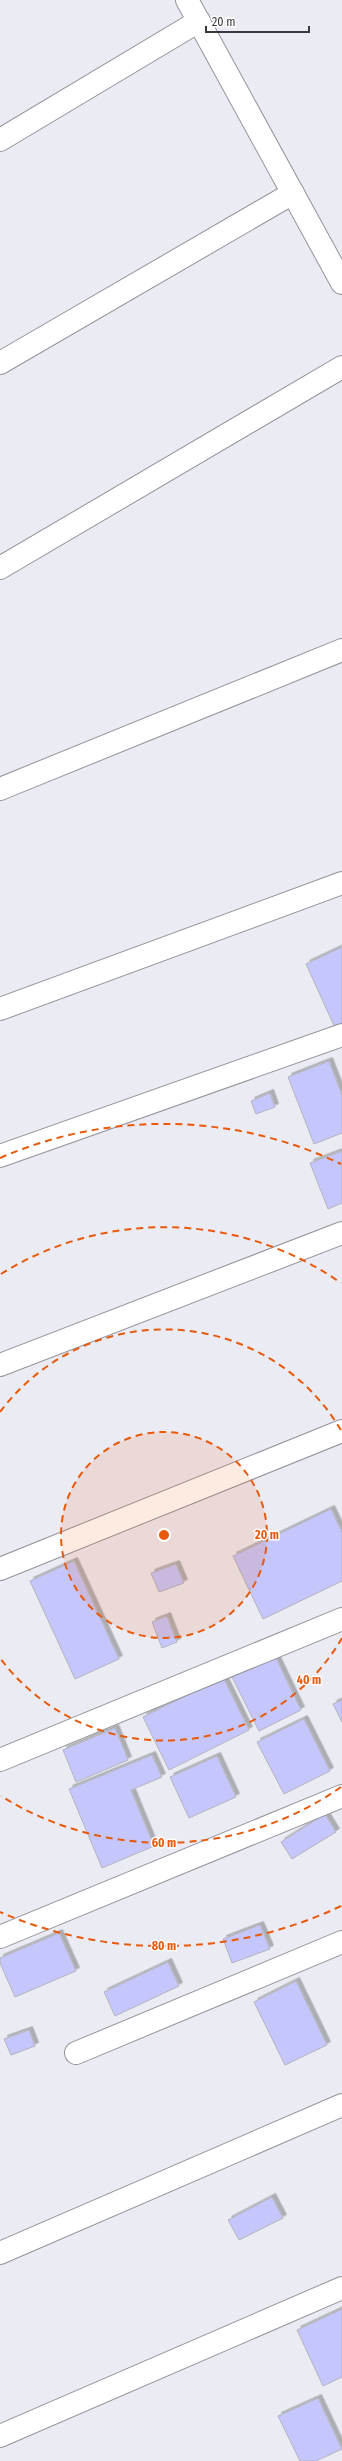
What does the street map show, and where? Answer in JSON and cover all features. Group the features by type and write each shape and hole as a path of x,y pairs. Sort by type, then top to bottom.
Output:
{"street":[{"path":"187,0 342,283"},
{"path":"0,140 199,21"},
{"path":"0,363 293,193"},
{"path":"0,568 342,368"},
{"path":"0,788 342,650"},
{"path":"0,1009 342,883"},
{"path":"0,1156 342,1035"},
{"path":"0,1365 342,1233"},
{"path":"0,1568 342,1431"},
{"path":"0,1760 342,1619"},
{"path":"0,1937 342,1796"},
{"path":"76,2053 342,1942"},
{"path":"0,2253 342,2105"},
{"path":"0,2436 342,2288"}],"building":[{"path":"342,947 342,1027 336,1030 306,964"},
{"path":"329,1061 342,1095 342,1133 314,1144 288,1077"},
{"path":"270,1093 275,1107 256,1114 251,1101"},
{"path":"342,1151 342,1203 328,1209 310,1163"},
{"path":"331,1509 342,1532 342,1581 263,1619 233,1556"},
{"path":"74,1561 119,1659 75,1679 30,1581"},
{"path":"176,1564 184,1583 159,1592 151,1573"},
{"path":"167,1616 177,1642 162,1648 152,1622"},
{"path":"275,1656 301,1710 259,1731 232,1677"},
{"path":"223,1677 249,1730 169,1770 143,1717"},
{"path":"342,1700 342,1722 333,1704"},
{"path":"304,1719 330,1771 284,1794 257,1742"},
{"path":"115,1728 128,1760 76,1782 63,1750"},
{"path":"152,1755 162,1777 131,1790 154,1846 102,1868 69,1789"},
{"path":"217,1756 236,1797 189,1818 170,1777"},
{"path":"325,1814 336,1832 292,1859 281,1842"},
{"path":"260,1925 270,1949 232,1963 223,1939"},
{"path":"59,1933 76,1971 15,1997 0,1963 0,1958"},
{"path":"168,1962 179,1986 115,2016 104,1992"},
{"path":"296,1981 327,2045 285,2065 254,2002"},
{"path":"29,2030 35,2046 11,2055 4,2039"},
{"path":"272,2197 283,2218 239,2240 228,2220"},
{"path":"342,2309 342,2377 323,2386 297,2330"},
{"path":"318,2398 342,2449 316,2461 300,2461 278,2416"}]}
